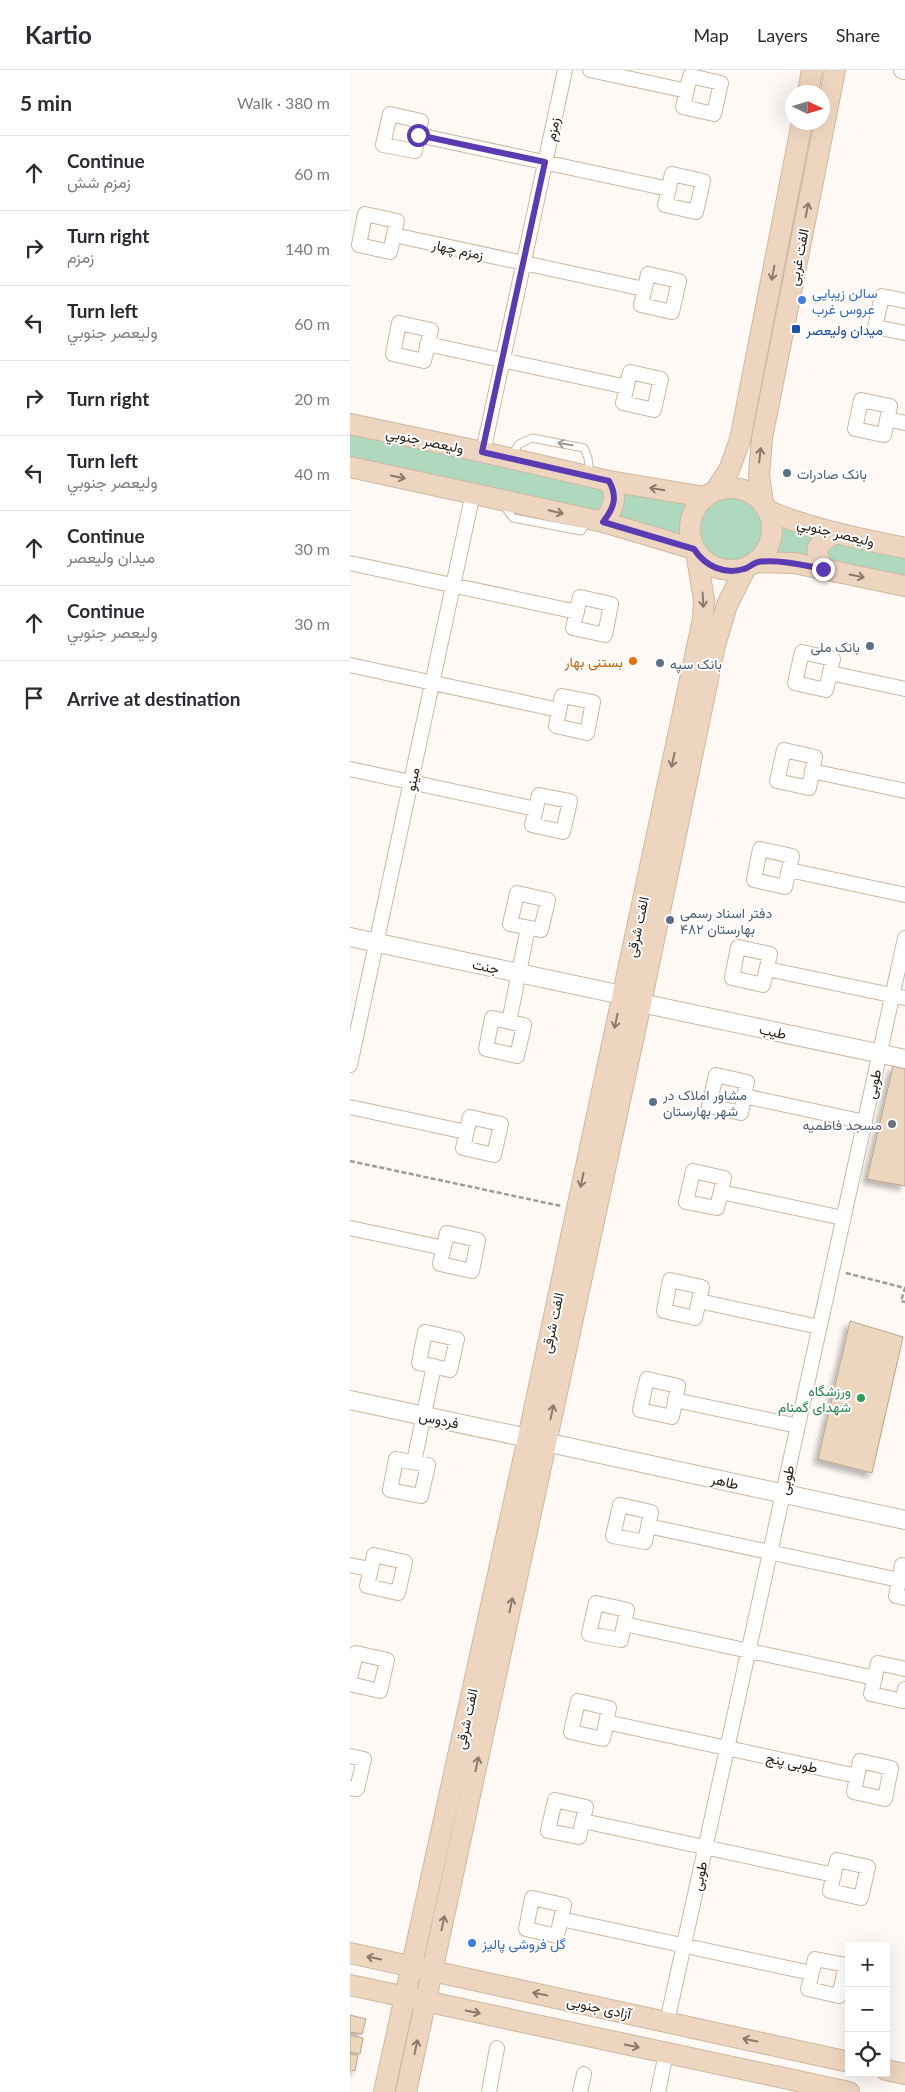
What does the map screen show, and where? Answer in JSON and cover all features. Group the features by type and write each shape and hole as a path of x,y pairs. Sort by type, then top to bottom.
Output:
{"main road":[{"path":"809,85 812,70"},
{"name":"الفت غربی","path":"766,507 759,475 762,438 835,70"},
{"name":"الفت غربی","path":"710,494 734,460 740,440 800,130"},
{"name":"وليعصر جنوبي","path":"350,424 600,479 710,494"},
{"path":"350,467 596,521 695,551"},
{"path":"596,521 614,504 615,491 600,479"},
{"path":"751,566 765,554 772,533 766,507 746,490 726,488 710,494 697,505 691,521 690,538 695,551 708,564 723,570 734,571 751,566 794,563 905,586"},
{"name":"وليعصر جنوبي","path":"766,507 799,524 834,534 905,548"},
{"path":"823,569 817,556 817,548 820,542 834,534"},
{"name":"الفت شرقی","path":"406,2092 432,1971 536,1440 576,1210 703,618 704,600 695,551"},
{"name":"الفت شرقی","path":"384,2092 536,1440 641,1003 715,645 727,604 751,566"},
{"name":"آزادی جنوبی","path":"350,1953 845,2061"},
{"path":"350,1985 849,2092"},
{"path":"775,2076 783,2048"},
{"path":"890,2071 905,2074"}],"street":[{"name":"زمزم","path":"482,452 565,70"},
{"path":"590,70 687,91"},
{"path":"418,135 669,189"},
{"name":"زمزم چهار","path":"394,235 644,289"},
{"path":"905,301 882,296 875,327 905,333"},
{"path":"428,344 627,387"},
{"path":"887,419 905,423"},
{"name":"مینو","path":"350,1065 473,493"},
{"path":"350,563 577,612"},
{"path":"350,665 559,710"},
{"path":"830,673 905,689"},
{"path":"350,769 536,809"},
{"path":"812,771 905,791"},
{"path":"789,870 905,895"},
{"path":"509,1022 528,928"},
{"name":"جنت","path":"350,937 622,995"},
{"name":"طوبی","path":"667,2022 880,1053 899,997 905,938"},
{"path":"766,968 899,997"},
{"name":"طیب","path":"641,1003 905,1059"},
{"path":"744,1096 865,1122"},
{"path":"350,1107 466,1132"},
{"path":"721,1192 844,1218"},
{"path":"350,1228 444,1248"},
{"path":"698,1301 820,1327"},
{"path":"414,1462 434,1366"},
{"name":"فردوس","path":"350,1400 536,1440"},
{"path":"675,1400 798,1426"},
{"name":"طاهر","path":"536,1440 905,1520"},
{"path":"648,1526 899,1580"},
{"path":"350,1565 370,1570"},
{"path":"905,1566 902,1565 896,1596 905,1598"},
{"path":"624,1624 875,1678"},
{"path":"350,1684 380,1691 387,1660 356,1653 351,1671"},
{"path":"905,1669 878,1663 871,1694 902,1701 905,1689"},
{"name":"طوبی پنج","path":"606,1722 857,1776"},
{"path":"350,1756 364,1759 357,1790 350,1788"},
{"path":"583,1821 834,1875"},
{"path":"561,1919 811,1973"},
{"path":"489,2092 497,2048"},
{"path":"658,2092 666,2053"},
{"path":"580,2092 584,2074"}],"lane":[{"path":"509,458 519,444 532,438 584,448 600,479"}],"path":[{"path":"350,1161 576,1210"},
{"path":"832,1270 905,1288 901,1301 905,1302"}],"green space":[{"path":"350,432 603,487 604,501 597,513 350,459"},
{"path":"619,491 691,504 684,519 686,535 612,517"},
{"path":"731,495 744,498 755,505 762,516 765,529 762,542 755,553 744,560 731,563 718,560 707,553 700,542 697,529 700,516 707,505 718,498"},
{"path":"781,524 814,535 809,541 810,558 774,554 782,536"},
{"path":"835,541 905,556 905,577 830,561 826,553 828,546"}],"building":[{"name":"مسجد فاطمیه","path":"893,1066 905,1069 905,1186 867,1179"},
{"name":"ورزشگاه شهدای گمنام","path":"850,1321 903,1337 872,1473 818,1459"},
{"path":"350,2015 366,2019 362,2034 350,2032"},
{"path":"350,2035 363,2038 360,2054 350,2052"},
{"path":"350,2054 358,2055 355,2071 350,2070"}],"place":[{"name":"سالن زیبایی عروس غرب","path":"802,300"},
{"name":"میدان ولیعصر","path":"796,329"},
{"name":"بانک صادرات","path":"787,473"},
{"name":"بانک ملی","path":"870,646"},
{"name":"بستنی بهار","path":"633,661"},
{"name":"بانک سپه","path":"660,663"},
{"name":"دفتر اسناد رسمی ۴۸۲ بهارستان","path":"670,920"},
{"name":"مشاور املاک در شهر بهارستان","path":"653,1102"},
{"name":"مسجد فاطمیه","path":"892,1124"},
{"name":"ورزشگاه شهدای گمنام","path":"861,1398"},
{"name":"گل فروشی پالیز","path":"472,1943"}],"route":[{"path":"418,135 545,162 482,452 609,481 615,491 614,504 603,522 694,549 712,567 734,571 744,569 757,562 794,563 823,569"}]}
